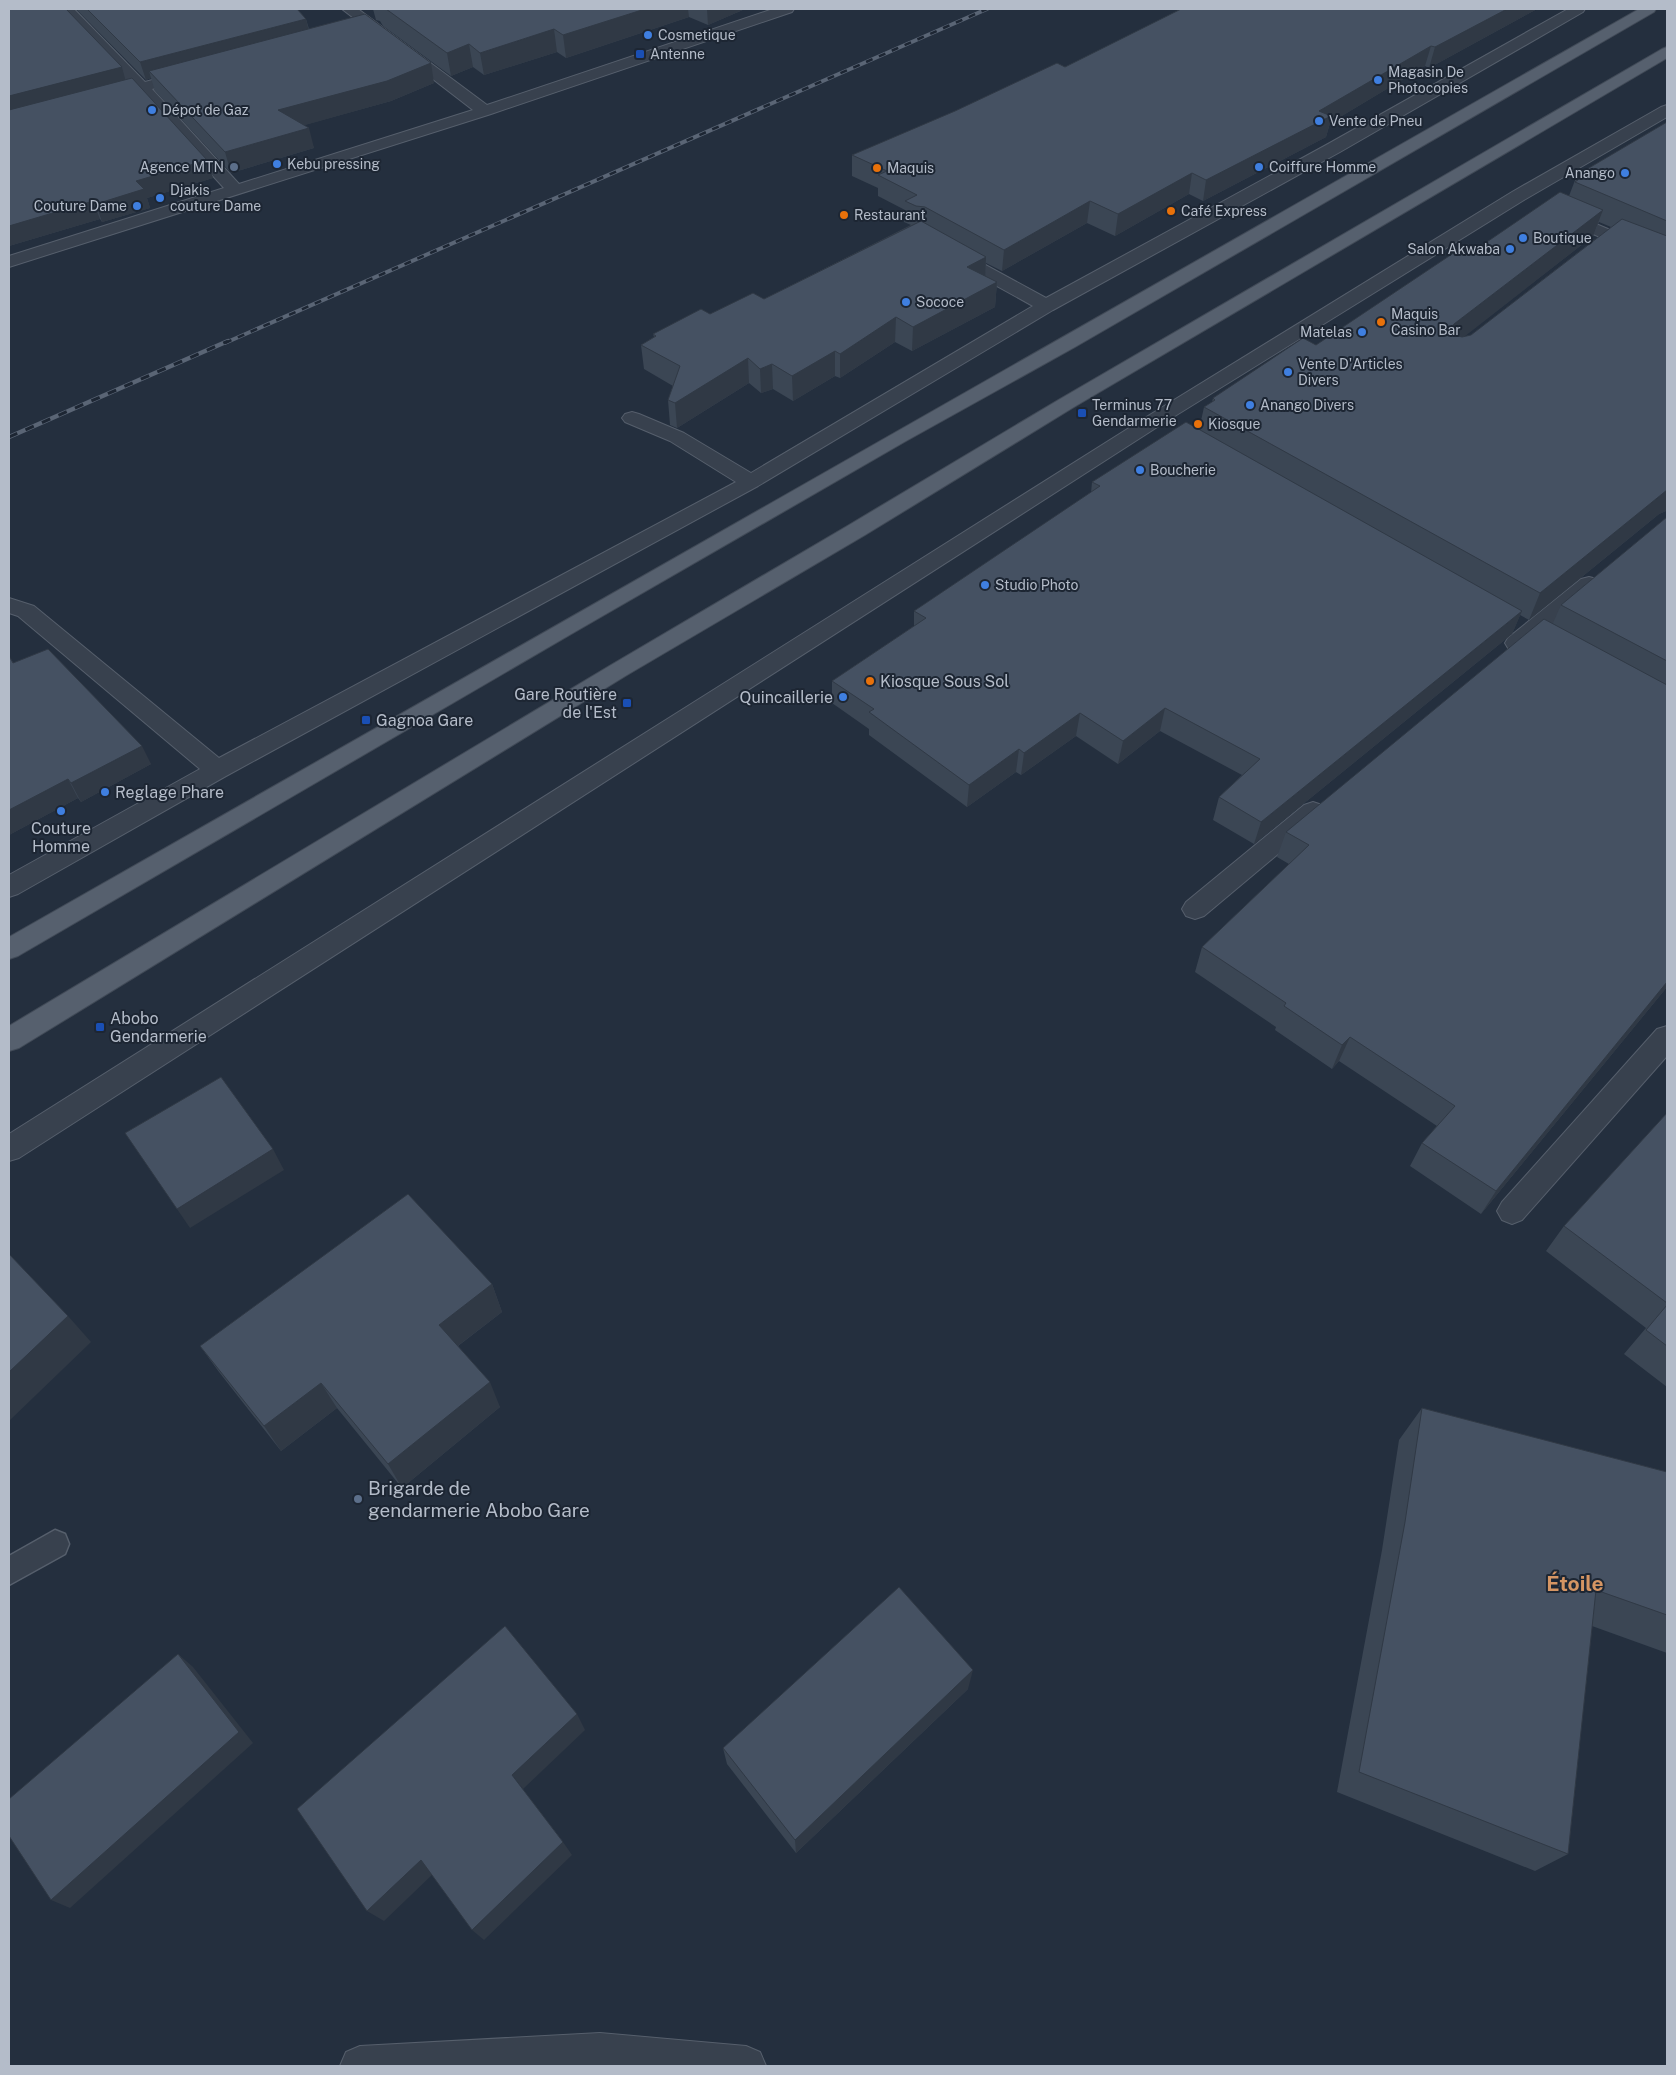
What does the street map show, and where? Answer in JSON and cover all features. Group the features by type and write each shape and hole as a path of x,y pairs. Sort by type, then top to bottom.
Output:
{"main road":[{"path":"9,949 573,623 1068,343 1649,9"},
{"path":"9,1040 619,670 848,535 1067,402 1667,52"}],"street":[{"path":"66,9 142,87 235,190"},
{"path":"349,9 375,26 485,111"},
{"path":"9,262 485,111 787,9"},
{"path":"9,887 217,770 751,482 1046,306 1334,148 1578,9"},
{"path":"356,31 375,26"},
{"path":"85,102 207,70"},
{"path":"9,1148 1163,425 1533,203 1667,110"},
{"path":"1533,203 1667,260"},
{"path":"1594,247 1610,235"},
{"path":"943,249 1046,306"},
{"path":"632,418 677,437 751,482"},
{"path":"1499,658 1606,570"},
{"path":"9,605 26,611 217,770"},
{"path":"1195,909 1332,796"},
{"path":"1512,1211 1667,1037"},
{"path":"360,2066 600,2053 746,2066"}],"lane":[{"path":"9,1571 55,1544"}],"building":[{"path":"9,9 66,9 122,67 9,96"},
{"path":"87,9 297,9 306,19 140,62"},
{"path":"386,9 645,9 563,35 554,29 480,53 469,44 447,53"},
{"path":"1181,9 1507,9 1435,47 1431,46 1319,111 1331,116 1206,180 1192,173 1118,214 1090,201 1004,250 925,207 916,206 905,201 917,195 878,175 887,171 852,155 955,111 1057,63 1065,67"},
{"path":"365,14 431,63 387,81 278,110 309,128 225,152 149,71"},
{"path":"132,78 207,160 136,181 144,189 96,204 93,201 9,226 9,110"},
{"path":"1667,122 1667,221 1575,182 1582,177 1577,175"},
{"path":"1560,192 1603,210 1454,324 1451,329 1454,335 1462,337 1471,335 1622,219 1667,236 1667,490 1540,593 1204,407 1215,400 1213,398 1303,338 1316,345 1467,244 1478,248"},
{"path":"921,221 986,257 967,267 997,282 913,327 896,317 840,354 835,351 792,376 772,364 760,369 748,358 675,403 668,400 680,366 641,345 656,336 653,334 701,309 710,314 753,293 764,299"},
{"path":"1186,422 1522,611 1261,822 1219,797 1260,759 1165,708 1123,741 1080,713 1024,753 1019,749 969,785 869,712 874,709 832,681 926,618 914,611 1100,486 1092,482"},
{"path":"1667,517 1667,661 1561,605"},
{"path":"1544,619 1667,685 1667,982 1496,1191 1422,1143 1455,1106 1350,1037 1342,1045 1284,1006 1286,1003 1202,947 1309,845 1286,832"},
{"path":"48,649 142,746 71,783 68,779 9,810 9,656 13,663"},
{"path":"221,1077 273,1149 177,1209 125,1133"},
{"path":"1667,1113 1667,1303 1564,1226"},
{"path":"408,1194 492,1284 439,1325 490,1382 388,1464 321,1383 264,1426 200,1346"},
{"path":"9,1254 68,1316 9,1372"},
{"path":"1667,1305 1667,1346 1646,1330"},
{"path":"1422,1408 1667,1472 1667,1615 1596,1590 1568,1854 1359,1772 1405,1522"},
{"path":"899,1587 973,1670 795,1840 723,1748"},
{"path":"505,1626 577,1714 512,1775 563,1842 472,1930 421,1860 367,1911 297,1809"},
{"path":"178,1654 239,1732 51,1900 9,1836 9,1799"}],"railway":[{"path":"225,343 987,9"},
{"path":"9,437 228,341"}],"place":[{"name":"Cosmetique","path":"648,35"},
{"name":"Antenne","path":"640,54"},
{"name":"Magasin De Photocopies","path":"1378,80"},
{"name":"Dépot de Gaz","path":"152,110"},
{"name":"Vente de Pneu","path":"1319,121"},
{"name":"Kebu pressing","path":"277,164"},
{"name":"Agence MTN","path":"234,167"},
{"name":"Coiffure Homme","path":"1259,167"},
{"name":"Maquis","path":"877,168"},
{"name":"Anango","path":"1625,173"},
{"name":"Djakis couture Dame","path":"160,198"},
{"name":"Couture Dame","path":"137,206"},
{"name":"Café Express","path":"1171,211"},
{"name":"Restaurant","path":"844,215"},
{"name":"Boutique","path":"1523,238"},
{"name":"Salon Akwaba","path":"1510,249"},
{"name":"Sococe","path":"906,302"},
{"name":"Maquis Casino Bar","path":"1381,322"},
{"name":"Matelas","path":"1362,332"},
{"name":"Vente D'Articles Divers","path":"1288,372"},
{"name":"Anango Divers","path":"1250,405"},
{"name":"Terminus 77 Gendarmerie","path":"1082,413"},
{"name":"Kiosque","path":"1198,424"},
{"name":"Boucherie","path":"1140,470"},
{"name":"Studio Photo","path":"985,585"},
{"name":"Kiosque Sous Sol","path":"870,681"},
{"name":"Quincaillerie","path":"843,697"},
{"name":"Gare Routière de l'Est","path":"627,703"},
{"name":"Gagnoa Gare","path":"366,720"},
{"name":"Reglage Phare","path":"105,792"},
{"name":"Couture Homme","path":"61,811"},
{"name":"Abobo Gendarmerie","path":"100,1027"},
{"name":"Brigarde de gendarmerie Abobo Gare","path":"358,1499"}],"district":[{"name":"Étoile","path":"1575,1583"}]}
